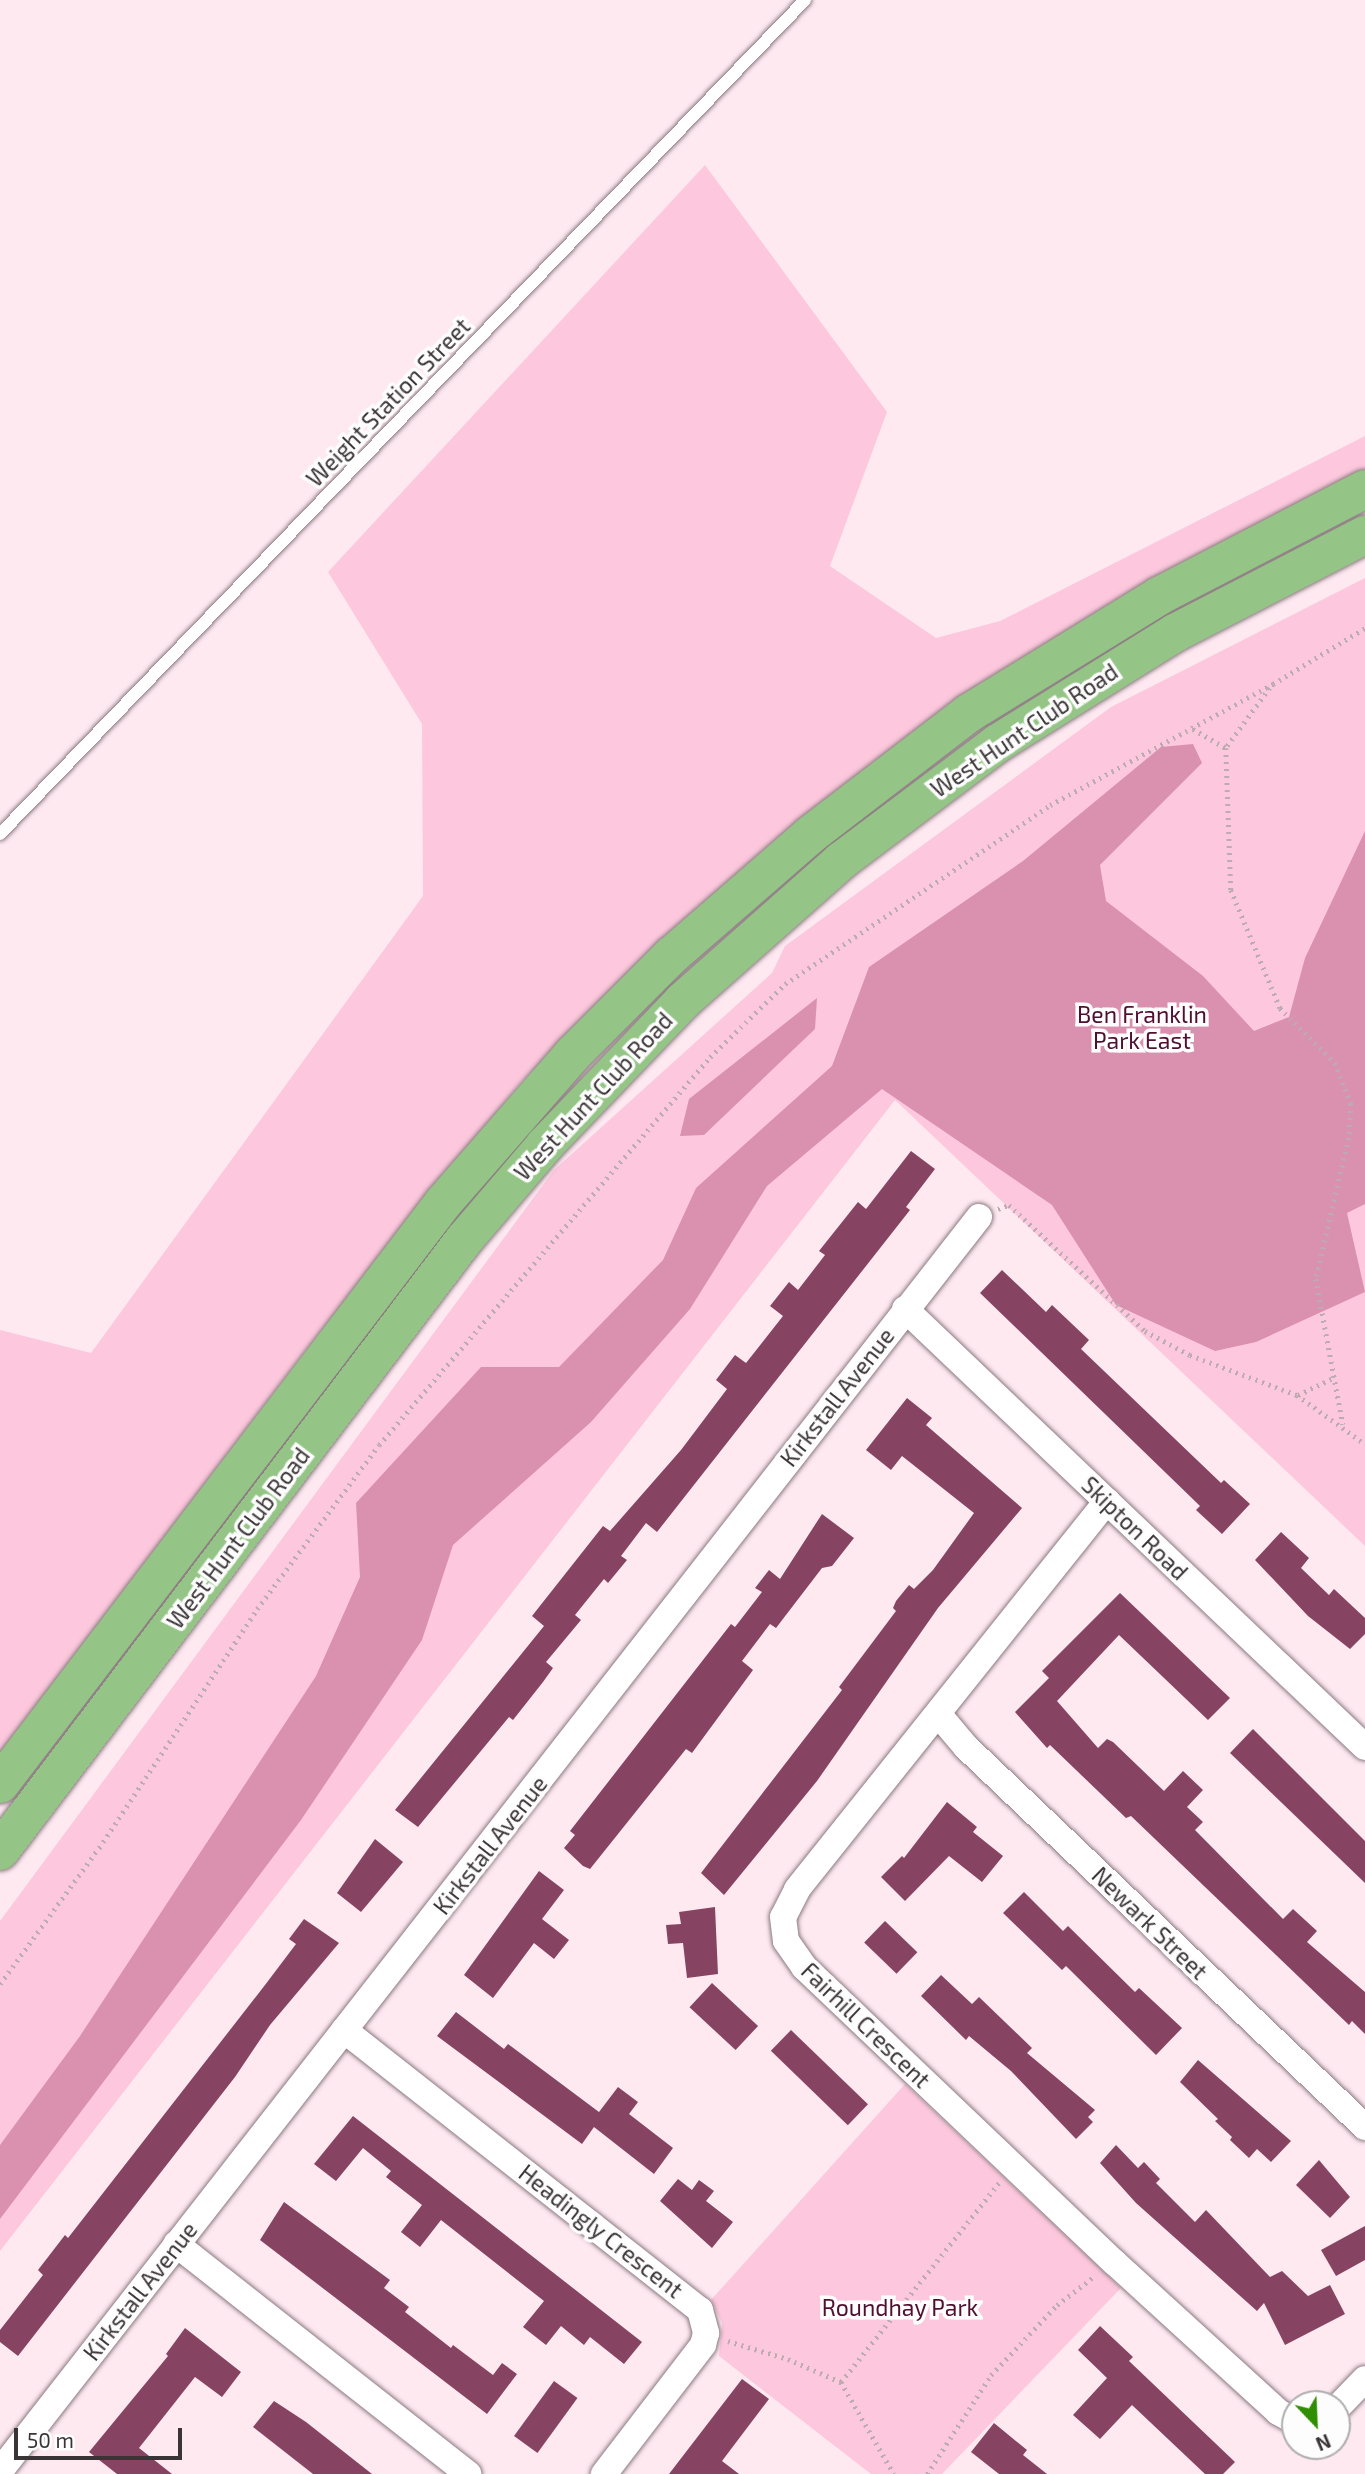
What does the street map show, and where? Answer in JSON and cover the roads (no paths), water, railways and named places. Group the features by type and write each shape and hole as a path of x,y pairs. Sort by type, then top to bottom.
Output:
{"main road":[{"name":"West Hunt Club Road","path":"0,1784 435,1213 564,1064 671,956 810,835 969,713 1159,596 1365,489"},
{"name":"West Hunt Club Road","path":"0,1851 464,1240 545,1145 674,1010 841,861 998,743 1175,633 1365,535"}],"street":[{"name":"Kirkstall Avenue","path":"9,2470 176,2244 979,1217"},
{"name":"Skipton Road","path":"905,1309 1365,1747"},
{"name":"Fairhill Crescent","path":"1107,1501 797,1890 783,1917 786,1941 804,1966 1114,2262 1281,2414"},
{"name":"Newark Street","path":"939,1715 966,1747 1365,2127"},
{"name":"Headingly Crescent","path":"344,2030 700,2311 706,2333 703,2345 604,2474"},
{"path":"176,2244 468,2474"},
{"path":"1351,2394 1365,2379"}],"lane":[{"name":"Weight Station Street","path":"0,834 805,0"}],"park label":[{"name":"Ben Franklin Park East","path":"1142,1027"},
{"name":"Roundhay Park","path":"900,2307"}]}
